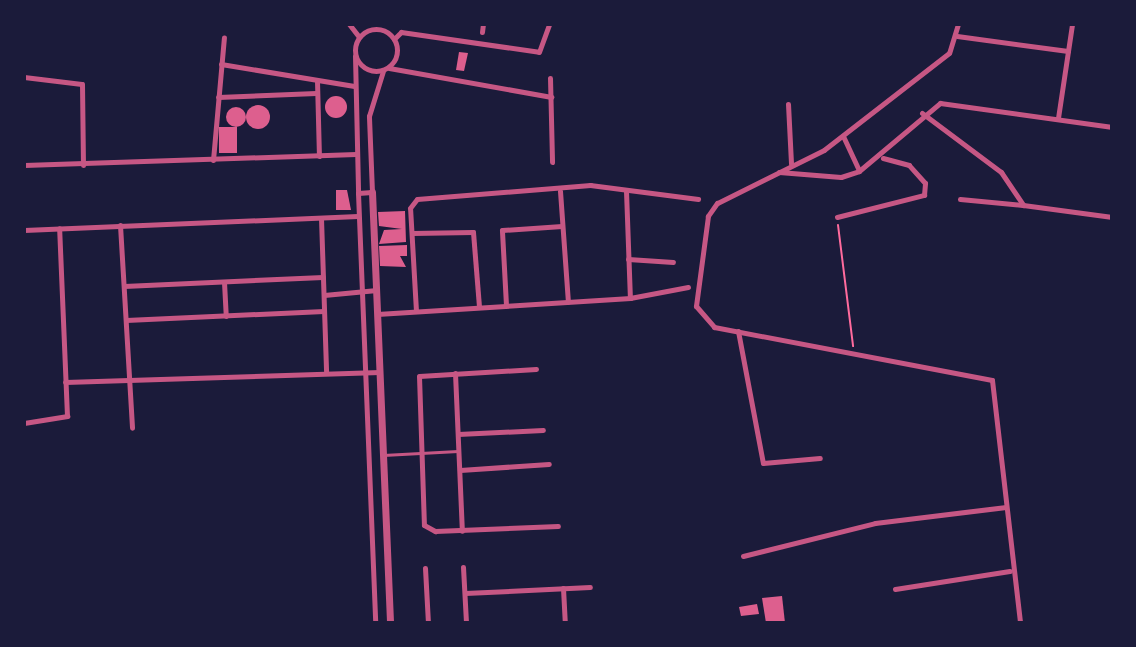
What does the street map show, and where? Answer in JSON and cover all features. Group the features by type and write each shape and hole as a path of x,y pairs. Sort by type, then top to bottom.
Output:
{"street":[{"path":"349,24 359,37 354,86 375,623"},
{"path":"394,39 401,32 402,24"},
{"path":"482,32 483,24"},
{"path":"401,32 539,52 549,24"},
{"path":"958,24 957,36 949,53 843,136 717,203 708,216 696,306 704,323 992,380 1010,571 1020,623"},
{"path":"1058,118 1072,24"},
{"path":"359,37 377,29 394,39 397,51 386,69 369,116 390,623"},
{"path":"957,36 1068,51"},
{"path":"213,160 224,37"},
{"path":"355,56 362,67 551,97"},
{"path":"221,64 354,86"},
{"path":"24,77 82,84 83,165"},
{"path":"550,78 552,162"},
{"path":"317,81 319,156"},
{"path":"218,97 316,93"},
{"path":"779,172 841,177 859,171 883,158 922,113 961,102 1112,127"},
{"path":"788,104 791,164"},
{"path":"922,113 1001,172 1023,205"},
{"path":"843,136 859,171"},
{"path":"24,165 356,154"},
{"path":"837,217 924,195 925,183 909,165 883,158"},
{"path":"416,311 410,208 417,199 560,191 590,185 698,199"},
{"path":"560,191 568,302"},
{"path":"626,191 630,298"},
{"path":"358,193 372,192"},
{"path":"960,199 1112,217"},
{"path":"24,230 358,216"},
{"path":"321,218 326,372"},
{"path":"120,225 132,428"},
{"path":"506,305 502,230 562,226"},
{"path":"24,423 63,421 65,382 59,228"},
{"path":"412,233 473,232 479,307"},
{"path":"628,259 673,262"},
{"path":"124,286 323,277"},
{"path":"224,282 226,316"},
{"path":"377,314 630,298 688,287"},
{"path":"324,295 377,290"},
{"path":"126,320 324,311"},
{"path":"738,331 763,463 820,458"},
{"path":"536,369 418,378 425,527 462,531 558,526"},
{"path":"65,382 380,372"},
{"path":"455,373 462,531"},
{"path":"458,434 543,430"},
{"path":"460,470 549,464"},
{"path":"743,556 865,525 1006,507"},
{"path":"463,567 466,623"},
{"path":"425,568 428,623"},
{"path":"895,589 1010,571"},
{"path":"465,593 590,587"},
{"path":"563,588 565,623"}],"lane":[{"path":"383,455 458,451"}],"path":[{"path":"837,217 855,355"}],"building":[{"path":"459,52 468,53 464,71 456,70"},
{"path":"336,96 344,99 347,107 344,115 336,118 328,115 325,107 328,99"},
{"path":"258,105 269,112 270,117 263,128 258,129 247,122 246,117 253,106"},
{"path":"236,107 243,110 246,117 243,124 236,127 229,124 226,117 229,110"},
{"path":"219,127 237,127 237,153 219,153"},
{"path":"336,190 347,190 351,210 336,210"},
{"path":"405,211 406,242 379,244 384,230 402,229 379,226 378,212"},
{"path":"407,245 407,256 400,256 406,267 380,266 379,246"},
{"path":"782,596 785,623 766,623 762,598"},
{"path":"757,604 759,614 741,616 739,607"}]}
